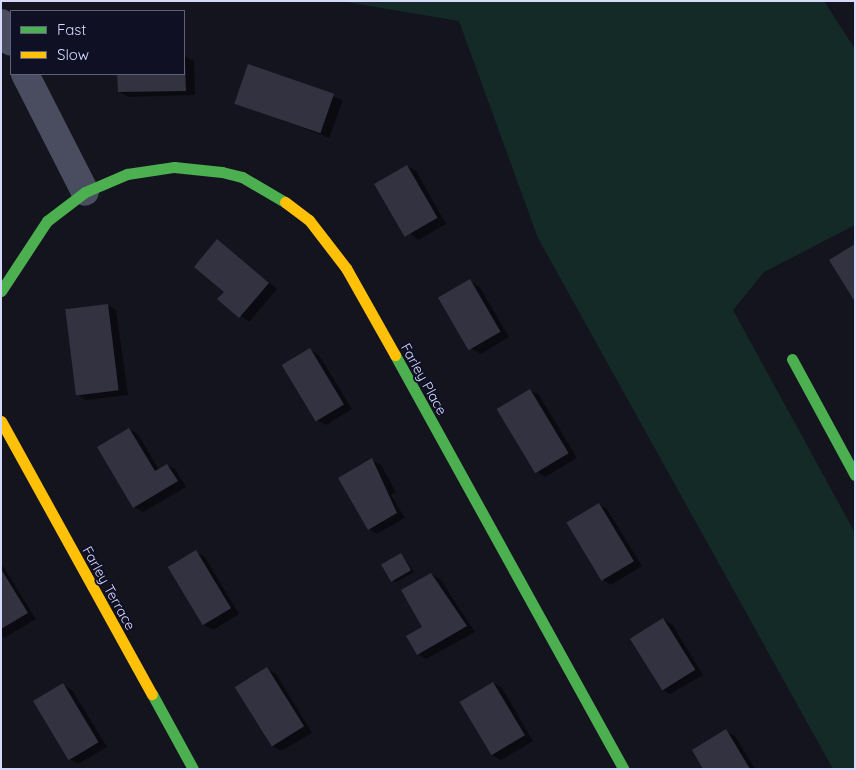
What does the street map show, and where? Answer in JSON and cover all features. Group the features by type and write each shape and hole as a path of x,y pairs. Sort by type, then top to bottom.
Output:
{"street":[{"path":"1,23 10,40"},
{"path":"1,291 32,239 66,204 85,192 26,75"},
{"name":"Farley Place","path":"85,192 150,169 199,168 242,177 269,190 310,220 346,268 624,769"},
{"path":"792,359 855,475"},
{"name":"Farley Terrace","path":"1,421 193,769"}],"green space":[{"path":"340,1 824,1 855,49 855,225 764,272 733,310 855,533 855,769 833,769 538,238 459,21"}],"building":[{"path":"185,62 186,91 118,92 117,75 185,75"},
{"path":"248,64 334,94 320,133 234,104"},
{"path":"407,165 438,218 405,237 374,184"},
{"path":"217,239 269,283 239,318 217,299 224,292 194,267"},
{"path":"855,244 855,302 829,260"},
{"path":"470,279 500,332 468,350 438,298"},
{"path":"108,304 119,390 76,396 65,309"},
{"path":"310,348 344,405 316,422 282,365"},
{"path":"530,389 569,453 535,473 497,409"},
{"path":"129,428 155,471 167,464 178,481 133,508 97,447"},
{"path":"372,458 397,513 368,530 338,478"},
{"path":"599,503 634,561 601,581 566,523"},
{"path":"196,550 231,608 203,625 168,567"},
{"path":"401,553 411,570 391,582 381,564"},
{"path":"1,569 28,613 1,629"},
{"path":"431,573 467,626 417,655 406,636 422,627 401,590"},
{"path":"663,618 695,670 662,690 630,639"},
{"path":"267,667 304,726 272,747 235,687"},
{"path":"493,682 525,735 492,755 460,702"},
{"path":"63,683 99,742 69,760 33,701"},
{"path":"726,729 750,769 703,769 692,750"}],"traffic: fast":[{"path":"1,291 47,221 85,192 127,174 174,167 222,172 242,177 285,202"},
{"path":"395,355 624,769"},
{"path":"792,359 855,475"},
{"path":"152,694 193,769"}],"traffic: slow":[{"path":"285,202 309,220 346,268 395,355"},
{"path":"1,421 152,694"}]}
